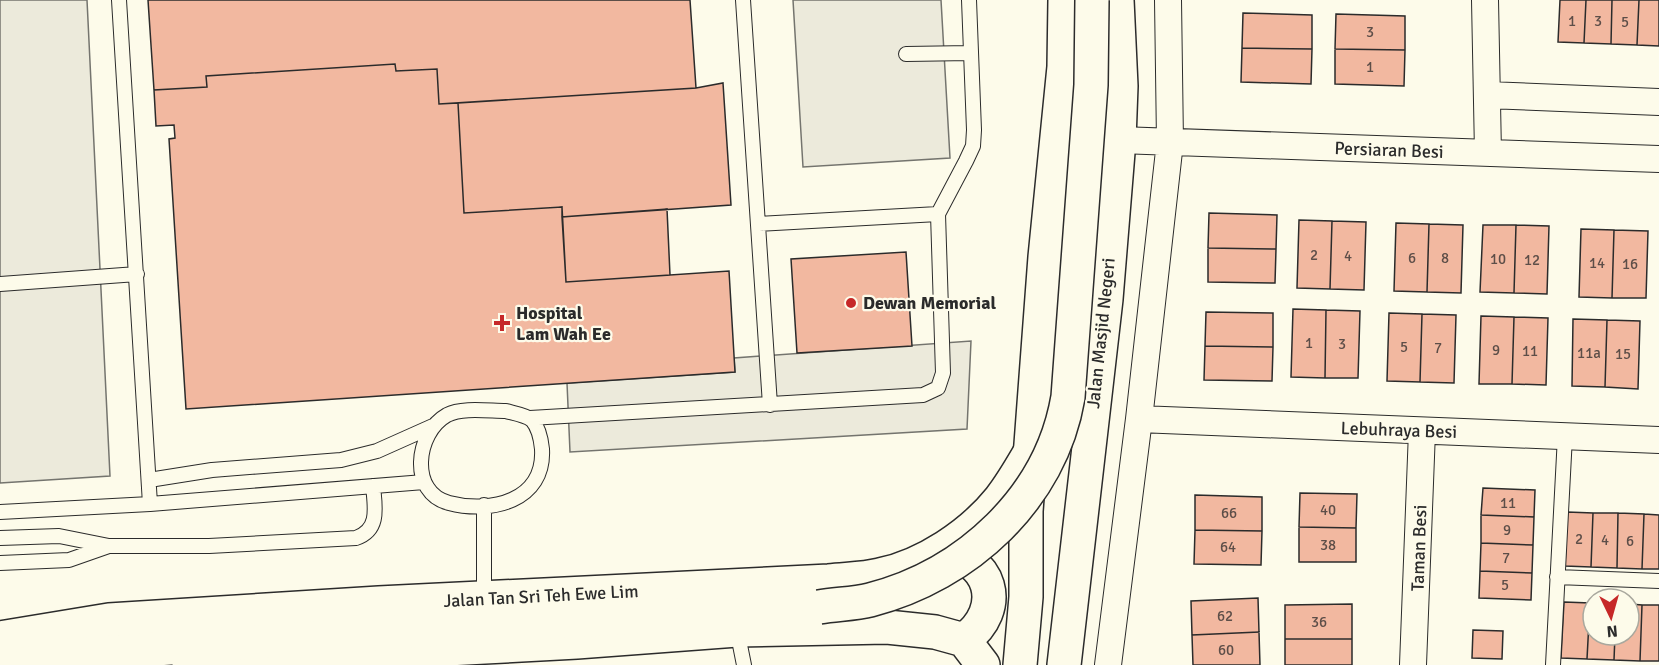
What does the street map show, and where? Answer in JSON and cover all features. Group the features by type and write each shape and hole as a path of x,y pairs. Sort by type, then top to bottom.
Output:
{"main road":[{"path":"1020,665 1026,597 1026,511 1045,257 1064,67 1065,0"},
{"path":"11,655 71,654 498,625 819,607 868,600 898,591 944,569 1012,513 1035,486 1064,420 1091,85 1092,0"},
{"name":"Jalan Masjid Negeri","path":"1064,665 1106,299 1119,140 1121,86 1117,0"},
{"name":"Jalan Tan Sri Teh Ewe Lim","path":"11,655 109,620 829,582 880,575 914,564 936,552 984,517 1000,499 1032,449"},
{"path":"148,665 577,642 737,630 887,627 935,632 973,653 977,631 986,617 990,601 988,585 980,570 968,559 953,553 936,552"}],"street":[{"path":"1108,665 1139,419 1170,142 1168,0"},
{"path":"1485,0 1488,153"},
{"path":"1487,95 1659,102"},
{"name":"Persiaran Besi","path":"1119,140 1659,159"},
{"name":"Lebuhraya Besi","path":"1139,419 1659,440"},
{"name":"Taman Besi","path":"1413,665 1422,431"}],"lane":[{"path":"119,0 150,504"},
{"path":"743,0 770,405"},
{"path":"149,480 212,470 341,460 377,451 436,424 448,415 469,412 506,411 530,418 923,395 938,388 943,373 938,214 973,146 969,0"},
{"path":"906,54 970,52"},
{"path":"759,224 938,214"},
{"path":"0,284 137,274"},
{"path":"436,424 425,440 421,459 424,482 429,491 446,503 484,505 510,502 520,497 537,480 543,463 542,443 539,431 530,418"},
{"path":"1553,665 1565,436"},
{"path":"0,512 150,504 424,482"},
{"path":"0,538 59,536 109,546 209,546 356,538 370,530 374,523 374,486"},
{"path":"484,505 484,599"},
{"path":"0,563 69,560 109,546"},
{"path":"1557,578 1659,580"},
{"path":"737,630 744,665"}],"shaded area":[{"path":"0,0 87,0 110,476 0,483"},
{"path":"793,0 941,0 950,158 803,167"},
{"path":"971,341 967,429 570,452 567,383 735,372 734,358"}],"building":[{"path":"148,0 690,0 696,88 439,104 437,69 396,71 395,64 206,76 207,87 154,90"},
{"path":"1560,0 1586,0 1584,43 1558,42"},
{"path":"1586,0 1612,0 1611,44 1584,43"},
{"path":"1612,0 1639,0 1637,45 1611,44"},
{"path":"1639,0 1659,0 1659,46 1637,45"},
{"path":"1243,13 1312,15 1312,49 1242,48"},
{"path":"1336,14 1405,16 1405,50 1335,49"},
{"path":"1242,48 1312,49 1311,84 1241,82"},
{"path":"1335,49 1405,50 1404,86 1335,84"},
{"path":"395,64 396,71 437,69 439,104 458,103 464,213 562,207 566,282 729,271 735,372 186,409 169,139 175,138 174,125 156,126 154,90 207,87 206,76"},
{"path":"723,83 731,205 562,217 562,207 464,213 458,103 696,88"},
{"path":"667,209 670,275 566,282 562,217"},
{"path":"1209,213 1277,215 1276,249 1208,248"},
{"path":"1299,220 1332,221 1330,289 1297,288"},
{"path":"1332,221 1366,222 1364,290 1330,289"},
{"path":"1396,223 1429,224 1427,292 1394,291"},
{"path":"1429,224 1463,225 1461,293 1427,292"},
{"path":"1483,225 1516,225 1514,293 1480,292"},
{"path":"1516,225 1549,226 1547,294 1514,293"},
{"path":"1581,229 1614,230 1612,298 1579,297"},
{"path":"1614,230 1648,231 1646,298 1612,298"},
{"path":"1208,248 1276,249 1275,283 1208,282"},
{"name":"Dewan Memorial","path":"906,252 912,346 797,353 791,259"},
{"path":"1293,309 1326,310 1325,378 1291,377"},
{"path":"1326,310 1360,311 1358,378 1325,378"},
{"path":"1206,312 1273,313 1273,347 1205,346"},
{"path":"1389,313 1422,314 1420,382 1387,381"},
{"path":"1422,314 1456,315 1454,383 1420,382"},
{"path":"1481,316 1514,317 1512,384 1479,384"},
{"path":"1514,317 1548,318 1546,385 1512,384"},
{"path":"1573,319 1607,320 1605,387 1572,386"},
{"path":"1607,320 1640,321 1638,389 1605,387"},
{"path":"1205,346 1273,347 1272,381 1204,380"},
{"path":"1483,488 1535,490 1534,517 1481,515"},
{"path":"1300,493 1357,494 1356,528 1299,527"},
{"path":"1195,495 1262,497 1262,531 1195,530"},
{"path":"1567,512 1593,513 1591,567 1565,566"},
{"path":"1593,513 1618,513 1617,568 1591,567"},
{"path":"1618,513 1644,514 1642,569 1617,568"},
{"path":"1644,514 1659,515 1659,569 1642,569"},
{"path":"1481,515 1534,517 1533,545 1481,543"},
{"path":"1299,527 1356,528 1356,562 1299,562"},
{"path":"1195,530 1262,531 1261,565 1194,564"},
{"path":"1481,543 1533,545 1532,573 1480,571"},
{"path":"1480,571 1532,573 1531,600 1479,598"},
{"path":"1258,598 1259,632 1192,635 1191,601"},
{"path":"1564,602 1581,603 1581,647 1588,647 1587,659 1561,658"},
{"path":"1352,604 1352,639 1285,639 1285,605"},
{"path":"1642,605 1659,605 1659,661 1640,661"},
{"path":"1473,630 1503,631 1502,659 1472,658"},
{"path":"1259,632 1260,665 1193,665 1192,635"},
{"path":"1285,639 1352,639 1352,665 1285,665"},
{"path":"1588,647 1615,647 1614,660 1587,659"},
{"path":"1615,647 1640,647 1640,661 1614,660"}],"place":[{"name":"Dewan Memorial","path":"851,303"},
{"name":"Hospital Lam Wah Ee","path":"502,323"}]}
